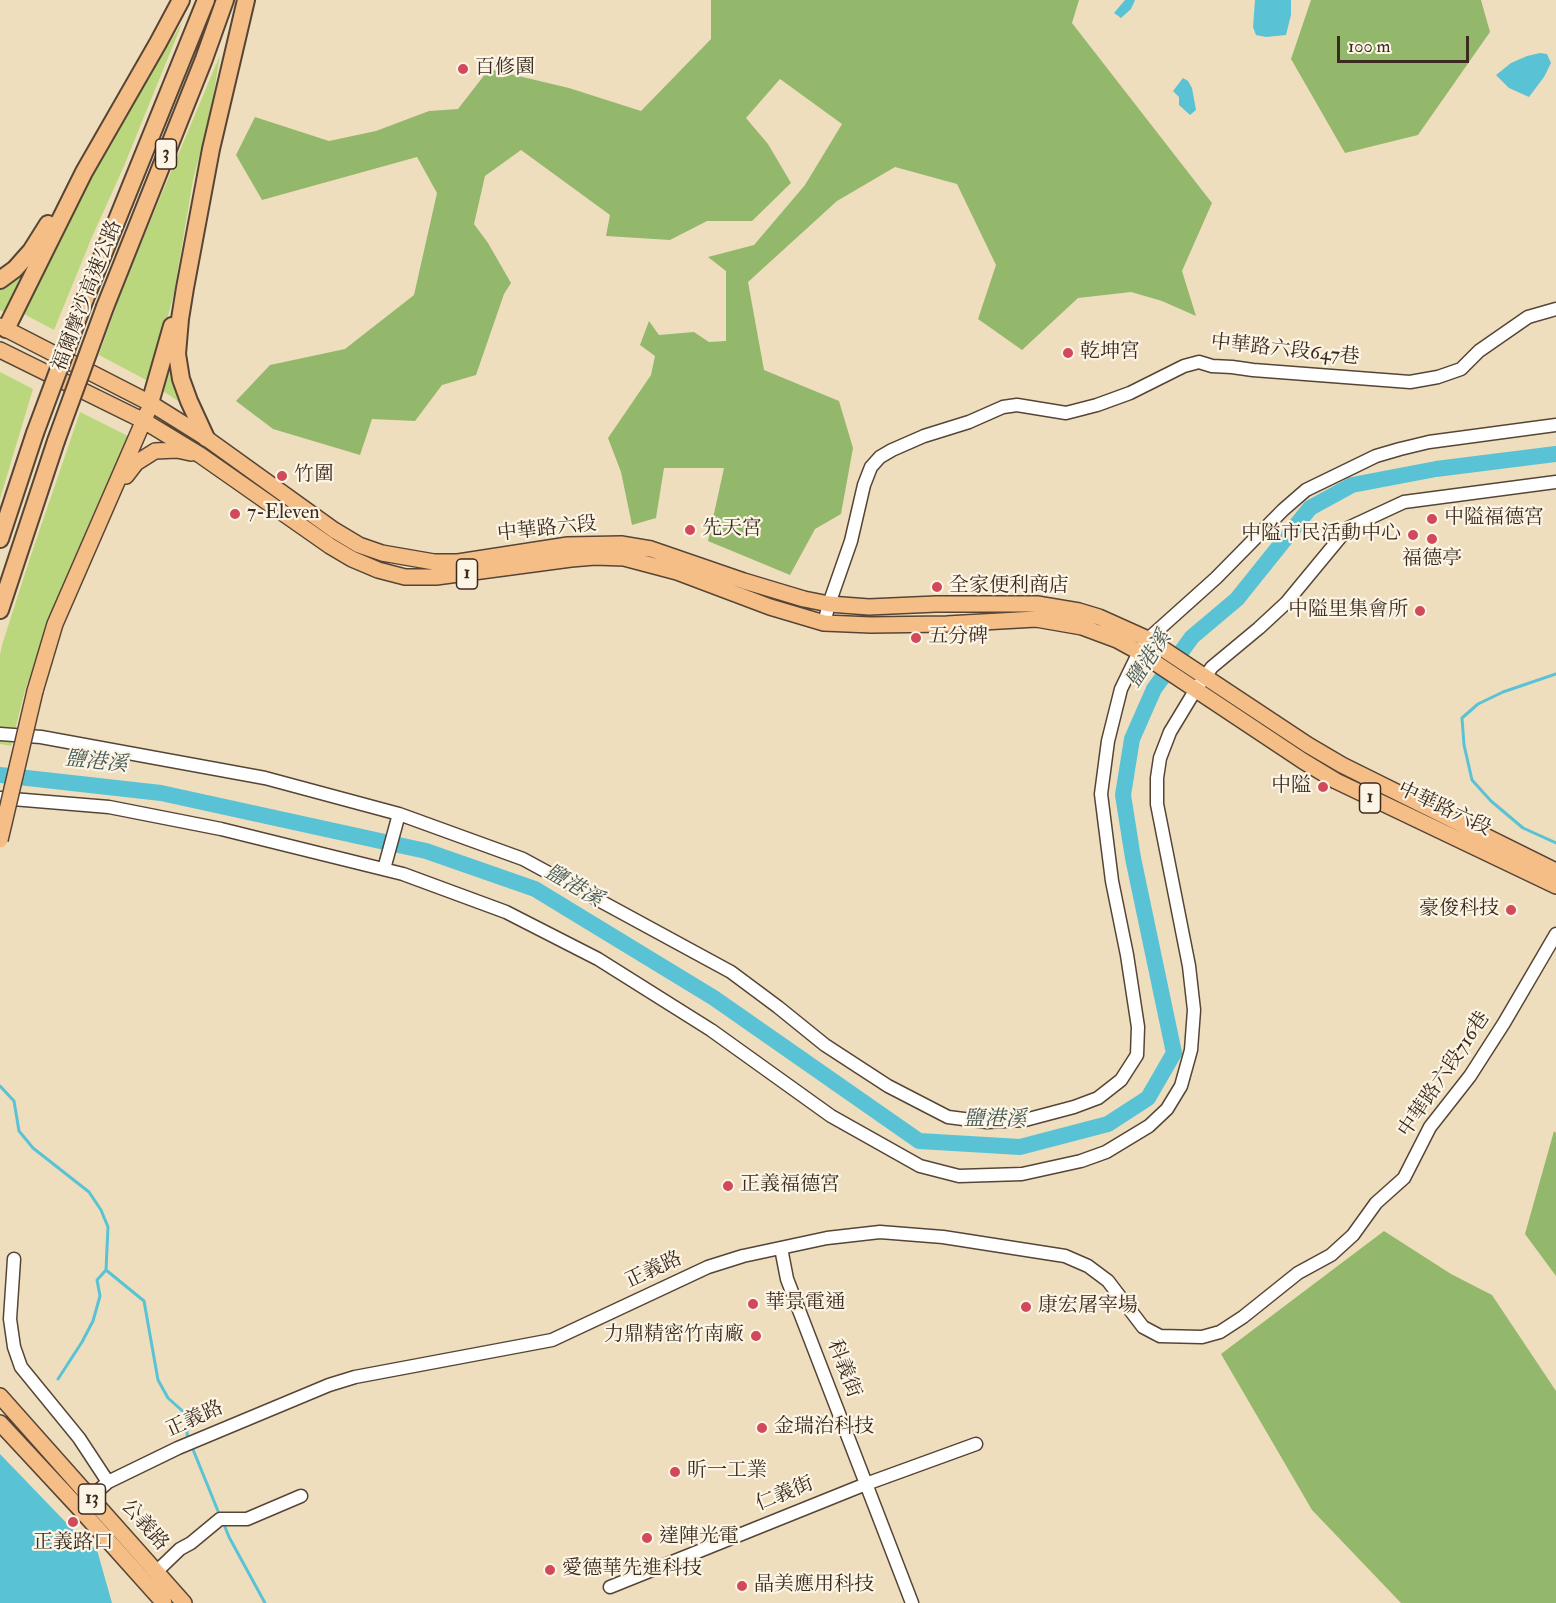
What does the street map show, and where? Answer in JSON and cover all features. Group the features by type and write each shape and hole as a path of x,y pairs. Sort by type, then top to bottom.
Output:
{"highway":[{"path":"2,333 84,172 181,0"},
{"name":"福爾摩沙高速公路","path":"0,538 34,433 85,299 206,0"},
{"name":"福爾摩沙高速公路","path":"0,610 56,441 105,307 204,59 225,0"},
{"path":"206,438 181,379 177,354 184,288 211,149 246,0"},
{"path":"0,280 15,269 31,251 63,200 84,172"},
{"path":"150,403 184,288"}],"main road":[{"name":"中華路六段","path":"2,333 150,403 206,438 334,530 359,545 382,553 434,562 458,562 568,545 621,544 651,549 754,584 829,604 869,608 936,604 1037,604 1079,611 1099,617 1144,645"},
{"name":"中華路六段","path":"0,350 144,421 200,455 352,559 378,570 405,577 436,578 571,559 624,558 677,572 770,607 824,623 947,624 1036,619 1082,627 1117,640 1144,645"},
{"path":"0,840 35,691 55,624 150,403"},
{"path":"97,528 136,462 155,451 177,450 200,455"},
{"name":"1","path":"1144,645 1201,683"},
{"name":"中華路六段","path":"1201,683 1341,765 1556,871"},
{"name":"中華路六段","path":"1201,683 1303,761 1336,781 1556,886"},
{"path":"0,1383 16,1414"},
{"name":"公義路","path":"0,1396 165,1603"},
{"name":"公義路","path":"0,1423 85,1502 184,1603"}],"street":[{"name":"中華路六段647巷","path":"824,623 851,541 864,484 871,468 880,457 924,436 969,422 1003,407 1017,405 1066,413 1097,405 1130,393 1184,366 1198,362 1212,366 1253,370 1410,382 1438,377 1461,369 1479,351 1528,318 1556,309"},
{"path":"0,734 41,737 257,776 399,814 523,859 731,972 825,1045 888,1086 948,1117 987,1122 1025,1120 1098,1098 1121,1080 1137,1055 1138,1027 1112,881 1101,794 1108,741 1121,689 1144,645 1306,490 1376,456 1400,449 1429,442 1556,425"},
{"path":"0,798 109,807 221,829 403,874 506,912 598,959 711,1030 831,1116 920,1166 958,1176 1022,1174 1081,1161 1106,1152 1149,1126 1167,1110 1181,1086 1191,1050 1194,1010 1189,966 1157,804 1157,778 1160,758 1170,732 1214,664 1287,603 1348,528 1404,502 1556,482"},
{"path":"384,869 399,814"},
{"name":"中華路六段716巷","path":"1243,1317 1298,1273 1332,1255 1353,1235 1376,1203 1404,1178 1430,1127 1443,1108 1466,1083 1556,934"},
{"name":"正義路","path":"85,1502 108,1482 178,1448 338,1382 552,1340 708,1267 743,1256 828,1238 879,1232 943,1237 1065,1256 1088,1266 1108,1281 1143,1328 1160,1336 1202,1337 1220,1332 1243,1317"},
{"name":"科義街","path":"781,1248 787,1279 912,1603"},
{"path":"14,1259 10,1319 14,1347 21,1367 79,1438 108,1482"},
{"name":"仁義街","path":"610,1587 866,1484 976,1444"},
{"path":"156,1572 180,1549 223,1519 247,1519 301,1496"}],"green space":[{"path":"711,0 1079,0 1072,23 1212,203 1182,271 1196,316 1162,301 1131,292 1078,298 1022,350 978,319 996,265 957,184 895,167 837,201 748,282 764,370 839,401 853,448 841,514 815,529 790,575 708,541 724,468 664,468 656,518 632,525 621,472 608,438 651,375 655,356 640,345 649,321 659,335 694,332 709,342 726,341 726,271 708,257 754,245 805,185 842,124 780,79 746,118 768,144 791,183 752,221 707,221 670,240 606,236 610,215 521,150 485,176 474,224 511,283 504,294 476,375 442,385 415,421 372,419 360,455 273,429 236,401 270,365 345,349 414,295 437,193 417,157 262,200 236,155 255,117 329,141 376,131 429,111 458,109 489,69 569,88 641,111 711,39"},
{"path":"1311,0 1481,0 1490,32 1418,135 1345,153 1291,59"},
{"path":"183,21 54,330 22,313 71,213 131,106"},
{"path":"220,55 211,111 193,180 174,293 148,381 99,355 123,286"},
{"path":"25,271 6,313 0,310 0,287"},
{"path":"175,341 187,407 160,389"},
{"path":"0,372 33,389 0,499"},
{"path":"80,412 130,437 92,517 42,641 24,694 11,746 0,744 2,645"},
{"path":"1554,1131 1556,1133 1556,1276 1525,1234"},
{"path":"1384,1231 1451,1274 1492,1295 1556,1391 1556,1603 1401,1603 1312,1510 1221,1354"}],"water":[{"path":"1125,0 1135,0 1131,9 1121,18 1114,13"},
{"path":"1255,0 1291,0 1291,15 1286,35 1266,37 1256,35 1253,27"},
{"path":"1540,53 1547,54 1551,63 1529,97 1509,88 1496,75 1511,63"},
{"path":"1183,78 1192,88 1196,110 1190,115 1179,105 1179,97 1173,91"},
{"path":"0,1454 80,1537 97,1550 112,1603 0,1603"}],"waterway":[{"name":"鹽港溪","path":"0,775 161,793 426,851 535,889 714,998 919,1141 1020,1147 1108,1124 1148,1098 1174,1053 1133,858 1123,795 1132,739 1154,689 1192,637 1237,599 1310,508 1352,485 1436,469 1556,454"},
{"path":"1556,674 1503,692 1478,704 1462,718 1464,745 1472,780 1491,801 1523,828 1556,843"},
{"path":"0,1086 14,1101 19,1131 33,1148 89,1192 101,1210 108,1227 106,1270 144,1301 158,1380 168,1398 187,1415 187,1434 190,1441"},
{"path":"58,1379 93,1321 100,1296 97,1280 106,1270"},
{"path":"192,1447 220,1516"},
{"path":"223,1522 265,1603"}],"place":[{"name":"百修園","path":"463,69"},
{"name":"乾坤宮","path":"1068,353"},
{"name":"竹圍","path":"282,476"},
{"name":"7-Eleven","path":"235,514"},
{"name":"中隘福德宮","path":"1432,519"},
{"name":"先天宮","path":"690,530"},
{"name":"中隘市民活動中心","path":"1413,535"},
{"name":"福德亭","path":"1432,539"},
{"name":"全家便利商店","path":"937,587"},
{"name":"中隘里集會所","path":"1420,611"},
{"name":"五分碑","path":"916,638"},
{"name":"中隘","path":"1323,787"},
{"name":"豪俊科技","path":"1511,910"},
{"name":"正義福德宮","path":"728,1186"},
{"name":"華景電通","path":"753,1304"},
{"name":"康宏屠宰場","path":"1026,1307"},
{"name":"力鼎精密竹南廠","path":"756,1336"},
{"name":"金瑞治科技","path":"762,1428"},
{"name":"昕一工業","path":"675,1472"},
{"name":"正義路口","path":"73,1522"},
{"name":"達陣光電","path":"647,1538"},
{"name":"愛德華先進科技","path":"550,1570"},
{"name":"晶美應用科技","path":"742,1586"}]}
